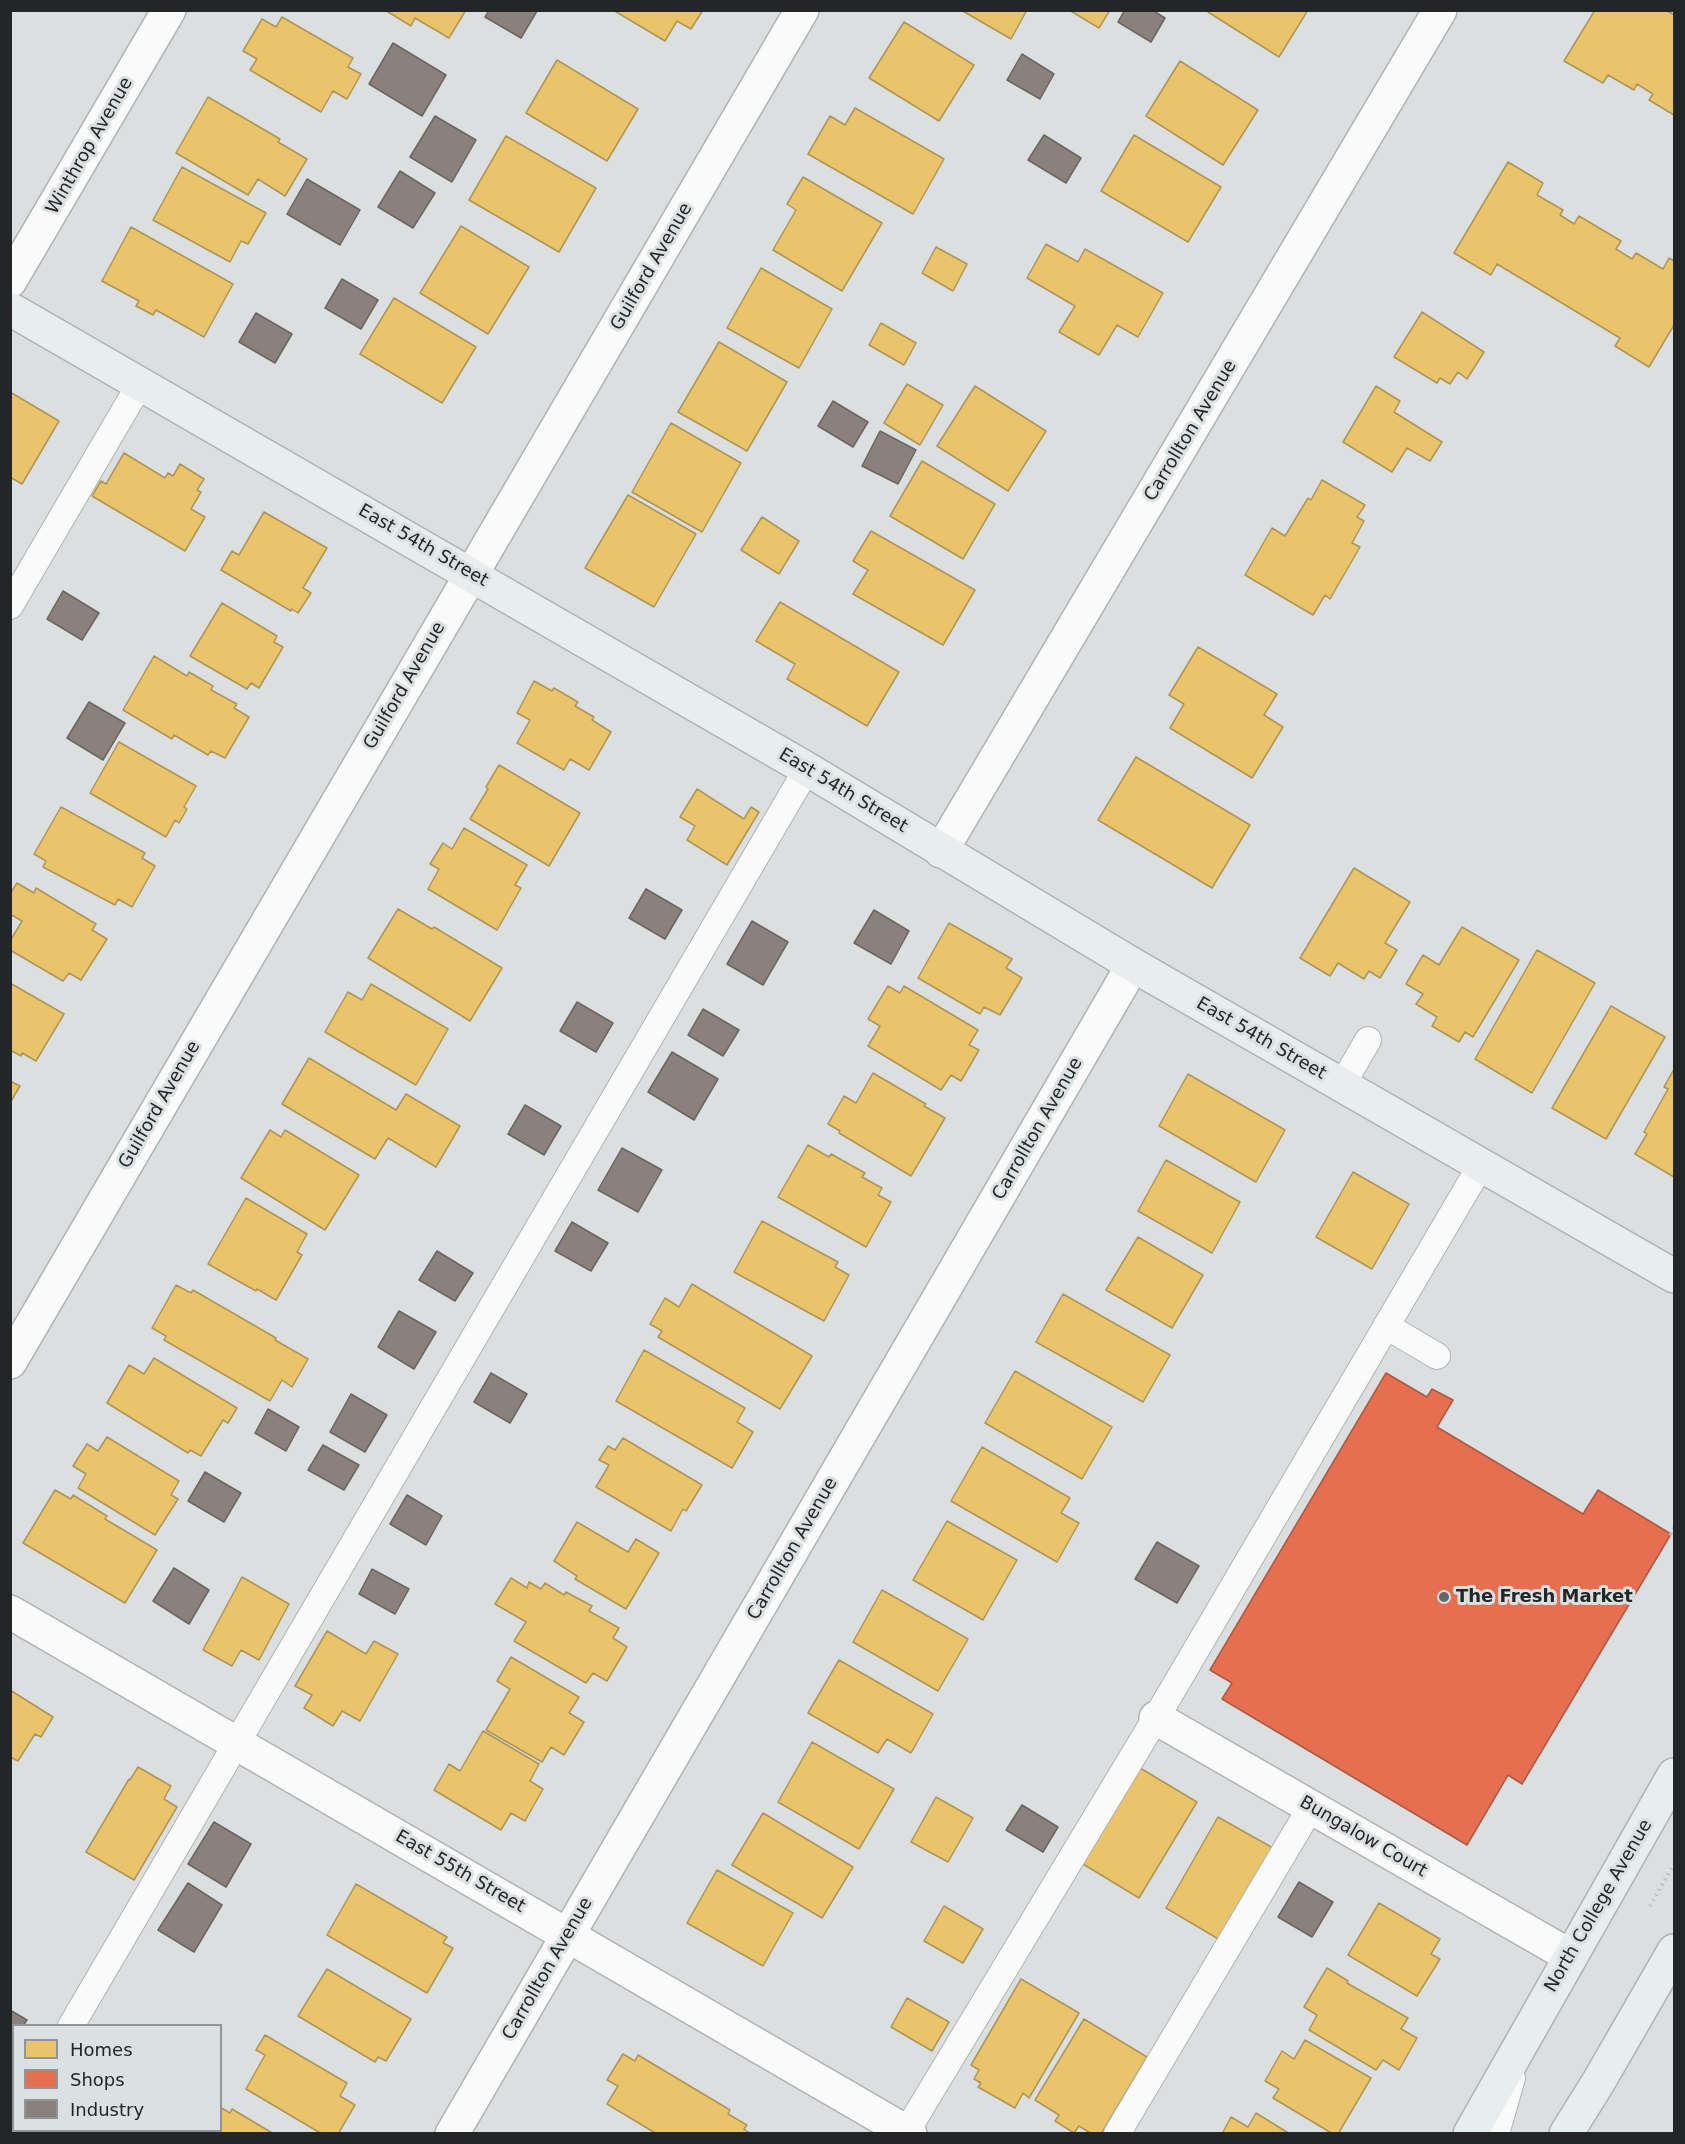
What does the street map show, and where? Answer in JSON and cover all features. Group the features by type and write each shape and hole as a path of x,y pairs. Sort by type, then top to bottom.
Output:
{"street":[{"name":"Winthrop Avenue","path":"10,280 169,10"},
{"name":"Guilford Avenue","path":"10,1362 802,10"},
{"name":"Carrollton Avenue","path":"941,851 1440,10"},
{"name":"East 54th Street","path":"10,309 472,574 807,769 1133,964 1674,1276"},
{"name":"Carrollton Avenue","path":"452,2133 1133,964"},
{"name":"East 55th Street","path":"10,1612 907,2133"},
{"name":"Bungalow Court","path":"1156,1718 1570,1956"},
{"name":"North College Avenue","path":"1470,2133 1674,1775"},
{"path":"1566,2133 1674,1952"}],"lane":[{"path":"10,606 140,384"},
{"path":"72,2024 807,769"},
{"path":"1342,1085 1368,1040"},
{"path":"907,2133 1156,1718 1481,1165"},
{"path":"1386,1326 1437,1356"},
{"path":"1117,2133 1311,1807"},
{"name":"North College Avenue","path":"1496,2133 1523,2037"},
{"path":"1547,2133 1599,2081"}],"path":[{"path":"1674,1528 1671,1534 1674,1538"},
{"path":"1650,1905 1674,1864"}],"building: Homes":[{"path":"385,10 466,10 449,38 415,18 411,26"},
{"path":"613,10 703,10 691,29 677,21 665,41"},
{"path":"961,10 1027,10 1011,39"},
{"path":"1069,10 1110,10 1099,28"},
{"path":"1209,10 1308,10 1279,57 1208,12"},
{"path":"1595,10 1666,10 1674,15 1674,115 1649,100 1653,94 1637,84 1634,90 1608,75 1603,83 1564,61"},
{"path":"282,17 353,58 348,67 361,74 347,99 333,91 321,112 250,70 257,59 243,51 262,19 276,27"},
{"path":"904,22 974,65 939,121 869,78"},
{"path":"557,60 638,109 607,161 526,113"},
{"path":"1180,61 1258,110 1223,165 1146,116"},
{"path":"208,97 280,139 278,142 307,159 285,196 258,179 248,195 176,153"},
{"path":"855,108 944,159 913,214 808,154 830,116 845,125"},
{"path":"1134,135 1221,187 1188,242 1101,191"},
{"path":"506,136 596,188 559,252 469,200"},
{"path":"1508,162 1543,183 1537,195 1563,210 1560,215 1574,224 1579,216 1621,241 1616,249 1632,259 1636,253 1663,269 1669,258 1674,261 1674,325 1649,367 1615,346 1620,338 1497,264 1491,275 1454,253"},
{"path":"182,167 266,213 248,244 241,241 230,262 153,220"},
{"path":"803,177 882,223 842,291 773,250 796,210 787,204"},
{"path":"461,226 529,267 488,334 420,293"},
{"path":"131,227 233,284 204,337 156,310 153,315 136,306 139,301 102,281"},
{"path":"1046,244 1078,262 1085,249 1163,293 1138,337 1117,325 1099,355 1059,332 1075,306 1027,278"},
{"path":"936,247 967,264 953,291 922,273"},
{"path":"761,268 832,309 799,368 727,328"},
{"path":"394,298 476,347 442,403 360,354"},
{"path":"1422,312 1484,352 1467,379 1458,372 1450,384 1440,378 1437,383 1394,357"},
{"path":"881,323 916,343 904,365 869,345"},
{"path":"719,342 787,382 747,451 678,412"},
{"path":"907,384 943,405 920,445 884,423"},
{"path":"975,386 1046,431 1008,491 937,446"},
{"path":"1376,386 1400,401 1394,412 1442,442 1430,461 1407,448 1392,472 1343,442"},
{"path":"10,392 59,421 22,484 10,477"},
{"path":"671,423 741,463 702,532 632,492"},
{"path":"124,453 165,478 168,473 173,476 180,464 204,479 197,490 201,492 191,509 205,517 185,551 92,496 101,481 106,484"},
{"path":"922,461 995,504 963,559 890,516"},
{"path":"1322,480 1365,505 1357,517 1364,521 1352,543 1360,547 1330,599 1325,595 1313,615 1245,575 1272,528 1285,536 1308,498 1311,500"},
{"path":"628,495 696,534 654,607 585,568"},
{"path":"264,512 327,548 303,588 311,593 298,613 221,570 232,551 239,555"},
{"path":"762,517 799,541 779,574 741,550"},
{"path":"871,531 975,590 943,645 853,594 868,570 853,561"},
{"path":"780,602 899,672 867,726 787,679 795,664 756,641"},
{"path":"222,603 277,636 274,642 283,647 259,688 251,683 247,689 190,656"},
{"path":"1198,647 1277,694 1264,715 1283,727 1252,778 1170,728 1184,704 1169,695"},
{"path":"154,656 187,676 189,672 213,686 211,690 237,704 234,708 249,717 225,758 211,751 208,755 174,735 172,739 123,710"},
{"path":"534,681 552,691 554,688 578,702 575,706 594,717 592,720 611,732 589,770 570,759 564,770 517,743 530,720 517,713"},
{"path":"119,742 196,786 184,807 187,809 179,823 175,820 166,837 90,793"},
{"path":"1136,757 1250,825 1212,888 1098,820"},
{"path":"499,765 580,813 549,866 470,819"},
{"path":"697,789 744,819 751,807 759,812 727,865 687,840 695,826 680,817"},
{"path":"61,807 145,853 142,858 155,866 132,907 118,899 115,905 43,867 46,861 34,854"},
{"path":"464,828 527,865 515,885 521,888 497,930 428,889 439,869 430,864 443,843 452,849"},
{"path":"1354,868 1410,902 1385,943 1397,950 1380,978 1369,971 1364,979 1338,963 1330,976 1300,958"},
{"path":"17,883 34,893 36,888 96,924 92,930 107,939 81,980 69,973 63,981 10,950 10,941 22,921 10,914 10,894"},
{"path":"398,909 432,929 434,927 502,968 470,1021 368,958"},
{"path":"949,923 1012,959 1006,968 1022,978 1000,1015 984,1007 980,1014 918,978"},
{"path":"1462,927 1519,960 1473,1037 1465,1032 1459,1042 1432,1026 1437,1017 1416,1004 1423,994 1406,984 1423,955 1439,965"},
{"path":"1537,950 1595,983 1532,1093 1475,1059"},
{"path":"10,983 64,1014 36,1061 22,1053 21,1056 10,1050"},
{"path":"371,984 448,1029 416,1085 325,1032 348,992 362,1000"},
{"path":"888,986 900,993 904,986 978,1030 969,1045 979,1050 961,1081 951,1075 941,1090 868,1046 880,1026 868,1019"},
{"path":"1611,1006 1665,1037 1606,1139 1552,1108"},
{"path":"309,1058 396,1110 406,1094 460,1126 436,1167 388,1138 375,1159 282,1104"},
{"path":"1674,1069 1674,1177 1635,1154 1647,1134 1644,1132 1668,1089 1664,1087"},
{"path":"873,1073 926,1104 924,1106 945,1118 911,1176 828,1124 844,1096 856,1103"},
{"path":"1188,1074 1285,1130 1256,1182 1159,1126"},
{"path":"10,1081 20,1086 10,1103"},
{"path":"270,1130 281,1137 285,1130 359,1175 325,1230 241,1178"},
{"path":"808,1145 829,1157 831,1154 865,1173 862,1177 882,1188 878,1195 891,1202 866,1247 778,1197"},
{"path":"1166,1160 1240,1202 1212,1253 1138,1211"},
{"path":"1353,1172 1409,1204 1372,1269 1316,1237"},
{"path":"246,1198 307,1234 297,1252 302,1255 276,1300 208,1264"},
{"path":"762,1221 838,1262 835,1267 849,1275 824,1321 734,1272"},
{"path":"1138,1237 1203,1275 1172,1328 1106,1290"},
{"path":"692,1284 812,1356 780,1409 658,1337 662,1331 650,1324 665,1298 679,1307"},
{"path":"176,1285 191,1293 193,1290 308,1359 292,1387 282,1380 270,1401 164,1340 166,1336 152,1328"},
{"path":"1063,1294 1170,1355 1143,1402 1036,1342"},
{"path":"644,1350 745,1408 737,1422 753,1432 732,1468 616,1401"},
{"path":"154,1358 237,1408 228,1423 223,1420 201,1456 190,1450 188,1453 107,1403 129,1365 144,1374"},
{"path":"1015,1371 1112,1427 1082,1479 985,1423"},
{"path":"107,1437 179,1481 171,1495 178,1499 155,1535 78,1488 86,1474 73,1466 87,1444 98,1451"},
{"path":"623,1438 702,1485 686,1511 683,1509 671,1531 596,1487 609,1465 599,1460 608,1446 615,1450"},
{"path":"982,1447 1070,1498 1061,1513 1079,1523 1057,1562 951,1501"},
{"path":"55,1490 71,1499 73,1495 107,1516 105,1519 157,1550 125,1603 23,1543"},
{"path":"947,1521 1017,1560 983,1620 913,1580"},
{"path":"577,1522 628,1552 636,1539 659,1553 626,1609 575,1579 577,1576 554,1561"},
{"path":"242,1577 289,1604 259,1660 241,1650 232,1666 203,1650"},
{"path":"511,1578 527,1588 529,1582 541,1589 545,1583 564,1595 566,1592 592,1606 589,1611 619,1628 613,1638 627,1647 607,1681 593,1673 586,1683 514,1641 526,1622 495,1604"},
{"path":"882,1590 968,1639 938,1691 853,1642"},
{"path":"327,1631 366,1654 374,1641 398,1654 360,1721 342,1711 333,1726 304,1708 312,1695 295,1686"},
{"path":"511,1657 579,1697 569,1713 584,1722 564,1755 551,1747 542,1762 486,1730 510,1689 497,1681"},
{"path":"839,1660 933,1714 911,1753 887,1739 878,1753 808,1713"},
{"path":"10,1690 53,1717 41,1737 35,1734 18,1761 10,1757"},
{"path":"483,1731 539,1764 530,1781 543,1789 525,1821 511,1813 501,1830 434,1790 449,1764 460,1771"},
{"path":"812,1742 894,1789 859,1849 778,1802"},
{"path":"138,1767 171,1786 164,1799 177,1807 134,1880 86,1852"},
{"path":"1140,1768 1197,1802 1139,1898 1083,1864"},
{"path":"936,1797 973,1818 948,1862 911,1842"},
{"path":"763,1813 853,1867 822,1918 732,1865"},
{"path":"1218,1817 1273,1848 1220,1940 1166,1908"},
{"path":"717,1870 793,1913 763,1966 687,1923"},
{"path":"356,1884 447,1937 443,1943 453,1948 427,1993 327,1935"},
{"path":"1379,1903 1440,1939 1431,1954 1440,1959 1417,1996 1348,1955"},
{"path":"944,1906 983,1929 963,1963 924,1941"},
{"path":"1327,1968 1348,1981 1347,1983 1408,2018 1401,2029 1417,2038 1399,2070 1383,2060 1376,2070 1309,2030 1317,2015 1304,2007"},
{"path":"327,1969 411,2019 386,2061 378,2057 375,2062 298,2016"},
{"path":"1021,1979 1079,2013 1029,2098 1023,2093 1015,2108 978,2087 981,2083 974,2079 979,2070 971,2065"},
{"path":"907,1998 949,2022 932,2051 891,2027"},
{"path":"1084,2019 1147,2057 1101,2134 1092,2134 1079,2126 1074,2133 1055,2121 1059,2115 1035,2100"},
{"path":"265,2035 347,2083 340,2096 355,2105 338,2134 322,2134 246,2089 265,2055 256,2050"},
{"path":"1305,2040 1371,2078 1338,2134 1333,2134 1273,2098 1279,2089 1265,2081 1282,2051 1294,2059"},
{"path":"623,2054 635,2061 638,2055 730,2110 728,2114 747,2125 744,2129 751,2134 657,2134 607,2104 618,2086 607,2080"},
{"path":"222,2108 230,2113 232,2109 274,2134 193,2134 194,2132 222,2132"},
{"path":"1256,2113 1290,2134 1222,2134 1231,2117 1248,2127"}],"building: Shops":[{"name":"The Fresh Market","path":"1386,1373 1427,1397 1432,1389 1453,1400 1437,1427 1583,1514 1598,1490 1671,1534 1522,1784 1508,1775 1467,1845 1222,1699 1232,1683 1210,1670"}],"building: Industry":[{"path":"489,10 537,11 521,38 485,17"},
{"path":"1125,10 1152,10 1165,18 1151,42 1118,22"},
{"path":"393,43 446,75 422,116 369,84"},
{"path":"1022,54 1054,74 1040,99 1007,80"},
{"path":"435,116 476,140 452,182 410,157"},
{"path":"1044,135 1081,158 1066,183 1028,160"},
{"path":"400,171 435,193 413,228 378,207"},
{"path":"307,179 360,210 340,245 287,214"},
{"path":"342,279 378,300 361,329 325,308"},
{"path":"256,313 292,334 275,363 239,342"},
{"path":"833,401 868,422 853,447 818,426"},
{"path":"880,431 916,450 898,484 862,466"},
{"path":"63,591 99,613 82,640 47,619"},
{"path":"89,702 125,723 103,760 67,738"},
{"path":"646,889 682,910 665,939 629,918"},
{"path":"874,910 909,931 891,964 854,943"},
{"path":"752,921 788,942 763,985 727,964"},
{"path":"577,1002 613,1023 596,1052 560,1031"},
{"path":"703,1009 739,1030 723,1056 688,1035"},
{"path":"672,1052 718,1079 694,1120 648,1092"},
{"path":"525,1105 561,1126 544,1155 508,1134"},
{"path":"622,1148 662,1170 638,1212 598,1190"},
{"path":"572,1222 608,1243 591,1271 555,1251"},
{"path":"437,1251 473,1273 455,1301 419,1280"},
{"path":"399,1311 436,1332 414,1369 378,1347"},
{"path":"491,1373 527,1394 510,1423 474,1402"},
{"path":"351,1394 387,1415 365,1452 330,1432"},
{"path":"268,1409 299,1427 286,1451 255,1433"},
{"path":"323,1445 359,1465 344,1490 308,1470"},
{"path":"205,1472 241,1493 224,1522 188,1501"},
{"path":"407,1495 442,1516 426,1545 390,1524"},
{"path":"1157,1542 1199,1566 1177,1603 1135,1579"},
{"path":"174,1568 209,1590 189,1624 153,1601"},
{"path":"372,1569 409,1589 395,1614 359,1594"},
{"path":"1022,1805 1058,1827 1043,1852 1006,1830"},
{"path":"214,1822 251,1844 226,1887 188,1864"},
{"path":"1299,1882 1333,1902 1312,1937 1278,1917"},
{"path":"188,1883 222,1905 194,1952 158,1930"},
{"path":"10,2010 27,2020 24,2024 12,2024 10,2047"}],"place":[{"name":"The Fresh Market","path":"1444,1597"}]}
